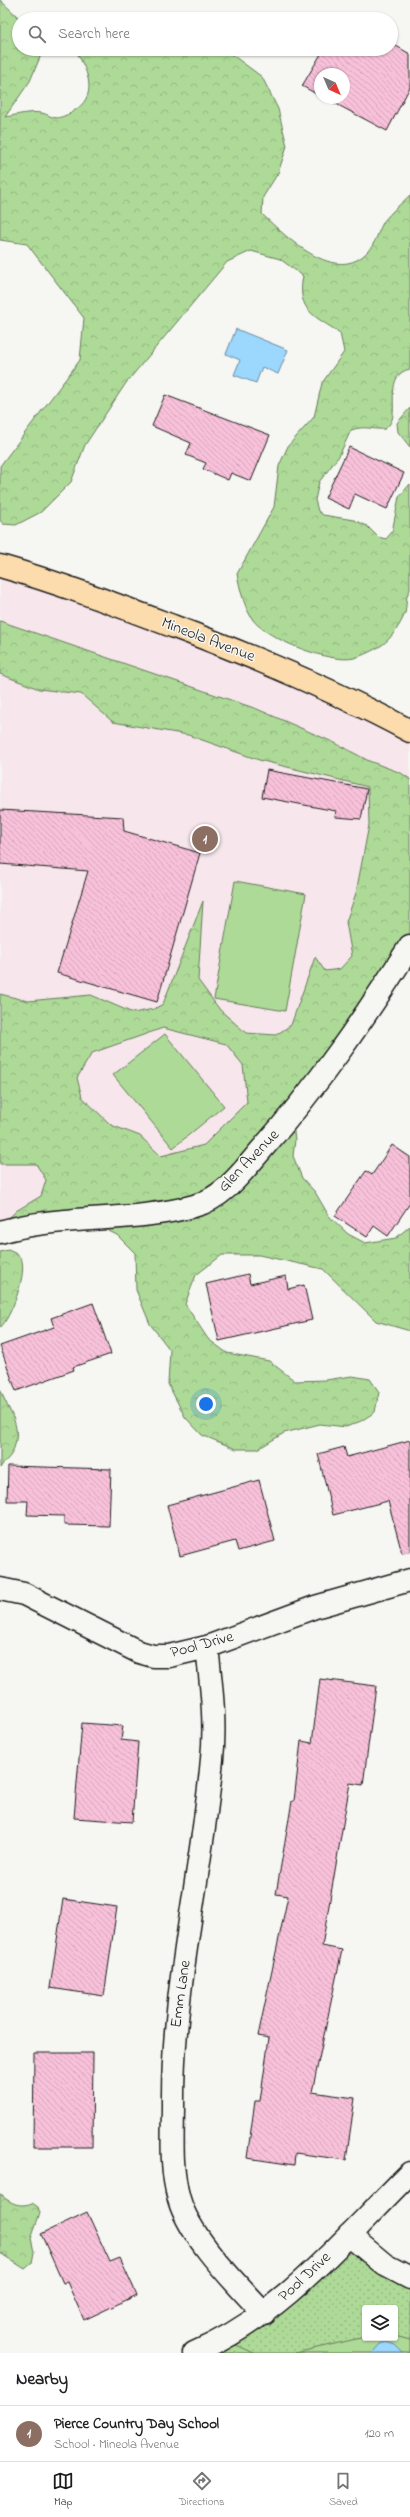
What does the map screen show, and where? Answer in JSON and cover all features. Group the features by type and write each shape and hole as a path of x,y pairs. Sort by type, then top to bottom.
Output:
{"main road":[{"name":"Mineola Avenue","path":"0,566 66,585 242,653 328,689 410,731"}],"street":[{"name":"Glen Avenue","path":"0,1232 19,1226 134,1217 193,1206 215,1196 236,1178 292,1116 364,1018 410,946"},
{"name":"Pool Drive","path":"0,1589 24,1594 139,1652 153,1656 169,1656 207,1646 315,1608 410,1580"},
{"name":"Emm Lane","path":"207,1646 212,1688 212,1758 172,2053 174,2171 179,2199 189,2223 223,2269 264,2314"},
{"name":"Pool Drive","path":"194,2353 235,2332 264,2314 300,2285 410,2173"},
{"path":"350,2235 385,2265 410,2278"}],"shaded area":[{"path":"0,566 410,731 410,946 292,1116 0,1232"}],"green space":[{"path":"0,0 13,12 12,56 40,56 30,81 5,117 33,112 57,118 67,115 77,109 88,95 89,88 86,72 79,56 234,56 262,77 278,109 287,146 278,173 263,197 262,214 300,247 315,256 330,262 345,263 359,259 372,246 384,221 410,195 410,369 402,372 394,385 393,416 390,424 385,429 365,428 351,430 339,456 319,482 315,500 318,511 323,515 354,520 367,526 378,537 386,539 392,532 399,497 410,484 410,590 408,592 405,613 401,622 389,639 368,653 354,658 344,659 316,654 285,642 271,635 260,627 250,615 241,592 237,574 274,507 279,466 288,446 314,417 322,383 344,352 340,333 315,317 305,305 302,297 303,276 280,259 251,251 227,262 126,383 85,445 71,482 41,512 16,525 3,524 0,520 0,466 80,360 84,318 27,244 0,240"},
{"path":"410,408 410,447 398,432 397,423"},
{"path":"0,621 257,709 335,743 369,761 401,773 410,779 410,946 292,1116 295,1140 293,1156 302,1178 315,1192 329,1216 348,1234 365,1243 396,1238 410,1226 410,1331 376,1321 323,1269 259,1255 222,1255 196,1275 185,1304 208,1339 227,1353 269,1361 295,1381 326,1380 352,1376 370,1379 379,1392 375,1412 361,1421 346,1427 320,1424 284,1433 258,1449 236,1449 202,1435 185,1417 168,1384 170,1350 150,1324 136,1290 135,1253 117,1235 88,1221 5,1222 16,1211 41,1196 46,1180 36,1164 0,1164 0,994 28,1001 91,995 133,1013 154,1009 163,1004 203,901 198,980 220,1010 246,1033 276,1035 291,1025 315,957 325,971 340,969 352,956 346,922 356,893 369,825 368,787 259,760 188,735 113,722 81,694 39,689 0,674","holes":["163,1028 226,1044 243,1065 247,1102 204,1145 161,1156 140,1136 111,1125 82,1097 77,1078 92,1053"]},
{"path":"235,881 306,894 285,1011 214,999"},
{"path":"165,1034 224,1106 173,1148 113,1075"},
{"path":"8,1250 20,1257 23,1268 17,1296 9,1315 0,1328 0,1252"},
{"path":"0,1389 14,1420 16,1435 12,1453 0,1468"},
{"path":"0,2194 15,2204 23,2205 32,2203 38,2207 40,2213 31,2238 34,2252 32,2263 25,2269 0,2253"},
{"path":"349,2235 410,2278 410,2353 194,2353"},
{"path":"398,2337 410,2340 410,2353 295,2353 362,2338 362,2341 398,2341"},
{"path":"234,2344 254,2353 209,2353"}],"water":[{"path":"236,329 288,350 278,374 262,367 256,383 234,375 240,360 226,354"},
{"path":"386,2342 395,2345 403,2353 372,2353 380,2344"}],"building":[{"path":"398,47 410,54 410,87 387,131 336,104 350,104 350,68 314,68 314,93 302,86 320,56 398,56"},
{"path":"165,395 270,435 251,481 231,473 228,480 203,469 206,463 186,455 191,443 152,426"},
{"path":"349,447 404,473 387,509 355,494 349,509 325,498"},
{"path":"267,770 367,789 361,819 335,817 336,811 262,797"},
{"path":"0,810 123,817 124,831 200,853 157,1002 57,973 88,871 0,864"},
{"path":"392,1145 410,1157 410,1203 388,1236 374,1226 367,1237 335,1216 366,1171 372,1175"},
{"path":"248,1274 250,1284 286,1276 288,1289 304,1285 312,1320 219,1341 206,1284"},
{"path":"93,1303 111,1354 73,1367 74,1370 16,1391 0,1346 54,1327 51,1318"},
{"path":"410,1440 410,1552 402,1553 388,1501 333,1515 318,1454 344,1447 347,1457"},
{"path":"8,1466 111,1469 109,1526 64,1525 64,1516 27,1515 28,1501 7,1501"},
{"path":"259,1480 275,1541 238,1551 235,1541 180,1556 167,1505"},
{"path":"320,1679 376,1686 363,1785 350,1783 322,1946 342,1950 312,2092 355,2098 346,2160 295,2153 294,2165 247,2158 255,2101 260,2101 269,2038 258,2036 288,1896 276,1894 292,1801 294,1801 301,1741 312,1743"},
{"path":"82,1723 123,1726 121,1740 138,1742 132,1822 74,1818"},
{"path":"63,1899 117,1907 104,1996 50,1988"},
{"path":"34,2053 93,2053 92,2147 33,2147"},
{"path":"87,2212 110,2262 120,2258 137,2295 84,2320 67,2282 63,2283 41,2234"}],"place":[{"name":"Pierce Country Day School","path":"205,839"}]}
